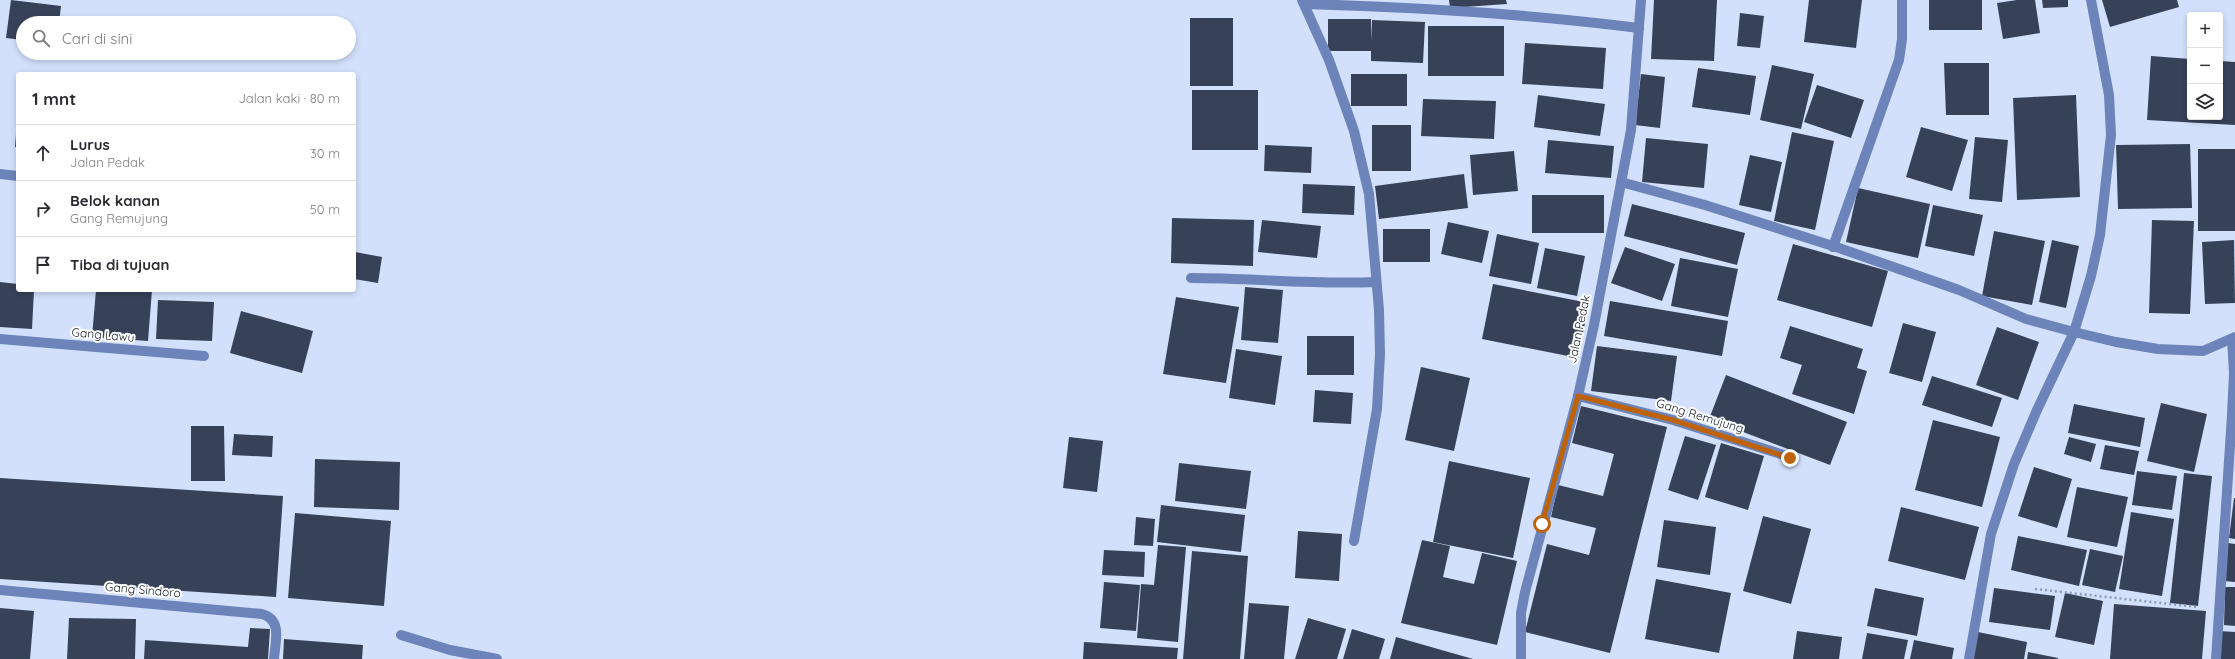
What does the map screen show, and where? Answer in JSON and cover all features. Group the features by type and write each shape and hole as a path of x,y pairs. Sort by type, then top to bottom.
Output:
{"street":[{"name":"Jalan Pedak","path":"1521,659 1521,613 1525,592 1578,396 1631,130 1641,0"},
{"path":"1833,247 1899,60 1902,39 1902,0"},
{"path":"1969,659 1991,534 2014,464 2037,410 2074,332 2091,276 2100,235 2111,135 2109,95 2091,0"},
{"path":"1354,541 1377,409 1380,354 1379,310 1369,194 1354,131 1329,60 1303,2 1542,16 1639,28"},
{"path":"0,174 16,176"},
{"path":"1621,182 1705,205 1833,247 1959,290 2026,319 2074,332 2158,349 2203,351 2233,338 2234,373 2232,422 2216,659"},
{"path":"1191,278 1244,278 1347,283 1376,282"},
{"name":"Gang Lawu","path":"0,340 204,356"},
{"name":"Gang Remujung","path":"1578,396 1673,420 1790,458"},
{"name":"Gang Sindoro","path":"0,590 262,614 272,618 276,627 274,659"},
{"path":"401,635 450,650 497,659"}],"path":[{"path":"2035,589 2220,609"}],"building":[{"path":"11,0 61,6 60,16 16,16 16,39 6,38"},
{"path":"1449,0 1506,0 1507,4 1450,8"},
{"path":"1654,0 1717,0 1714,61 1651,59"},
{"path":"1809,0 1862,0 1856,48 1804,42"},
{"path":"1929,0 1982,0 1982,30 1929,30"},
{"path":"2017,0 2035,0 2040,33 2003,39 1997,3"},
{"path":"2042,0 2068,0 2068,7 2043,8"},
{"path":"2102,0 2177,0 2179,7 2110,27"},
{"path":"1740,13 1764,16 1760,48 1737,46"},
{"path":"1190,18 1233,18 1233,86 1190,86"},
{"path":"1328,19 1371,19 1371,42 1372,20 1425,22 1423,63 1371,61 1371,51 1328,51"},
{"path":"1428,26 1504,26 1504,76 1428,76"},
{"path":"1525,43 1606,48 1603,89 1522,84"},
{"path":"2151,56 2187,59 2187,120 2223,120 2223,61 2235,62 2235,125 2147,120"},
{"path":"1944,63 1989,63 1989,115 1946,115"},
{"path":"1772,65 1814,74 1801,129 1760,120"},
{"path":"1698,68 1756,76 1750,115 1692,107"},
{"path":"1351,74 1407,74 1407,106 1351,106"},
{"path":"1641,74 1665,77 1660,128 1635,125"},
{"path":"1817,85 1864,100 1851,138 1804,122"},
{"path":"1192,90 1258,90 1258,150 1192,150"},
{"path":"1538,95 1605,104 1600,136 1534,127"},
{"path":"2076,95 2080,197 2017,200 2013,98"},
{"path":"1423,99 1496,101 1494,139 1421,136"},
{"path":"1372,125 1411,125 1411,171 1372,171"},
{"path":"1921,127 1968,140 1952,191 1906,177"},
{"path":"1792,132 1834,141 1815,230 1774,221"},
{"path":"1975,137 2008,140 2002,202 1969,199"},
{"path":"1646,138 1708,144 1704,188 1642,182"},
{"path":"1548,140 1614,146 1611,178 1545,173"},
{"path":"2190,144 2192,208 2118,209 2116,145"},
{"path":"1265,145 1312,147 1311,173 1264,171"},
{"path":"2198,149 2235,149 2235,231 2198,231"},
{"path":"1514,151 1518,191 1473,195 1470,155"},
{"path":"1750,155 1782,162 1771,212 1739,205"},
{"path":"1464,174 1468,208 1379,219 1375,186"},
{"path":"1303,184 1355,186 1354,215 1302,213"},
{"path":"1858,188 1930,204 1918,258 1846,242"},
{"path":"1532,195 1604,195 1604,233 1532,233"},
{"path":"1632,204 1745,233 1737,265 1624,236"},
{"path":"1933,205 1983,215 1974,256 1925,246"},
{"path":"1172,218 1254,220 1253,266 1171,263"},
{"path":"1262,220 1321,226 1317,258 1258,252"},
{"path":"2152,220 2194,221 2190,314 2149,313"},
{"path":"1448,222 1489,231 1482,263 1441,254"},
{"path":"1383,229 1430,229 1430,262 1383,262"},
{"path":"1994,231 2045,241 2032,305 1982,296"},
{"path":"1497,234 1539,243 1531,284 1489,276"},
{"path":"2052,240 2079,246 2066,308 2039,302"},
{"path":"2234,240 2235,303 2205,304 2202,242"},
{"path":"1793,244 1888,271 1872,327 1777,300"},
{"path":"1625,247 1675,264 1662,301 1611,283"},
{"path":"1545,248 1585,256 1577,296 1537,288"},
{"path":"356,252 382,257 378,283 356,279"},
{"path":"1680,258 1738,269 1728,317 1671,306"},
{"path":"0,282 16,284 16,292 34,292 32,329 0,327"},
{"path":"1493,284 1589,303 1578,358 1482,339"},
{"path":"1245,287 1283,290 1278,343 1241,340"},
{"path":"96,292 152,292 148,341 92,337"},
{"path":"1176,297 1239,307 1226,383 1163,374"},
{"path":"158,300 214,302 212,341 156,339"},
{"path":"1610,301 1728,321 1722,356 1604,336"},
{"path":"241,311 313,331 302,373 230,353"},
{"path":"1903,323 1936,332 1922,382 1889,373"},
{"path":"1790,326 1863,349 1857,368 1867,371 1854,414 1792,394 1802,365 1780,358"},
{"path":"1997,327 2039,342 2018,400 1976,385"},
{"path":"1307,336 1354,336 1354,375 1307,375"},
{"path":"1597,346 1677,356 1671,401 1591,391"},
{"path":"1236,349 1282,356 1275,405 1229,398"},
{"path":"1421,367 1470,378 1454,451 1405,440"},
{"path":"1726,375 1847,422 1830,465 1709,419"},
{"path":"1932,376 2002,398 1992,427 1922,405"},
{"path":"1315,390 1353,393 1351,424 1313,422"},
{"path":"2161,403 2207,414 2194,472 2147,461"},
{"path":"2074,404 2145,418 2140,447 2068,433"},
{"path":"1581,406 1667,427 1610,653 1525,632 1547,544 1589,555 1596,528 1551,517 1558,485 1603,496 1614,454 1572,443"},
{"path":"1933,420 2000,437 1982,507 1915,490"},
{"path":"191,426 224,426 225,481 191,481"},
{"path":"234,434 273,436 272,457 232,455"},
{"path":"1685,436 1716,445 1698,500 1668,490"},
{"path":"1069,437 1103,441 1097,492 1063,488"},
{"path":"2069,437 2096,444 2091,462 2064,454"},
{"path":"1721,443 1764,456 1748,510 1705,497"},
{"path":"2105,445 2139,451 2134,475 2100,469"},
{"path":"315,459 400,462 399,510 314,507"},
{"path":"1449,461 1530,478 1513,558 1433,542"},
{"path":"1179,463 1251,471 1246,509 1175,501"},
{"path":"2034,467 2072,479 2057,528 2018,516"},
{"path":"2137,471 2177,476 2172,510 2132,505"},
{"path":"2184,473 2212,476 2198,606 2170,603"},
{"path":"0,478 283,496 276,597 0,579"},
{"path":"2077,487 2128,497 2117,547 2067,537"},
{"path":"2235,498 2235,539 2229,538"},
{"path":"1161,505 1245,515 1241,552 1157,542"},
{"path":"1901,507 1979,527 1965,580 1888,561"},
{"path":"2131,512 2174,519 2162,596 2119,589"},
{"path":"295,513 391,521 384,606 288,598"},
{"path":"1763,516 1811,529 1791,604 1743,591"},
{"path":"1136,517 1155,519 1153,546 1134,545"},
{"path":"1664,520 1716,527 1710,575 1657,567"},
{"path":"1298,531 1342,534 1339,581 1295,578"},
{"path":"2018,536 2087,550 2079,586 2011,570"},
{"path":"1422,540 1450,546 1443,577 1474,584 1482,553 1517,561 1497,645 1401,623"},
{"path":"2228,543 2235,544 2235,582 2224,581"},
{"path":"1158,545 1186,547 1178,642 1137,638 1141,584 1154,585"},
{"path":"2090,549 2123,556 2115,592 2082,585"},
{"path":"1104,550 1145,552 1144,577 1102,575"},
{"path":"1192,551 1248,556 1240,659 1183,659"},
{"path":"1656,579 1731,593 1719,653 1645,639"},
{"path":"1104,582 1140,585 1136,631 1100,628"},
{"path":"2225,587 2235,587 2235,626 2224,625"},
{"path":"1875,588 1924,598 1917,636 1867,626"},
{"path":"1994,588 2055,596 2050,630 1989,622"},
{"path":"2065,593 2103,601 2094,645 2055,637"},
{"path":"1249,603 1289,606 1284,659 1244,659"},
{"path":"2114,604 2206,611 2202,659 2110,659"},
{"path":"0,608 34,611 30,659 0,659"},
{"path":"69,618 136,619 135,659 67,659"},
{"path":"1308,618 1346,629 1337,659 1295,659"},
{"path":"250,628 270,629 268,659 144,659 145,640 248,647"},
{"path":"1352,629 1385,639 1379,659 1343,659"},
{"path":"1797,631 1842,637 1839,659 1793,659"},
{"path":"2219,631 2235,632 2235,659 2218,659"},
{"path":"1978,632 2027,642 2024,659 1972,659"},
{"path":"1867,633 1908,640 1904,659 1862,659"},
{"path":"1396,637 1473,659 1390,659"},
{"path":"284,639 363,645 362,659 283,659"},
{"path":"1914,640 1954,648 1952,659 1910,659"},
{"path":"1084,642 1178,648 1177,659 1083,659"},
{"path":"2028,652 2058,658 2058,659 2027,659"}],"route":[{"path":"1542,524 1578,396 1673,420 1790,458"}]}
